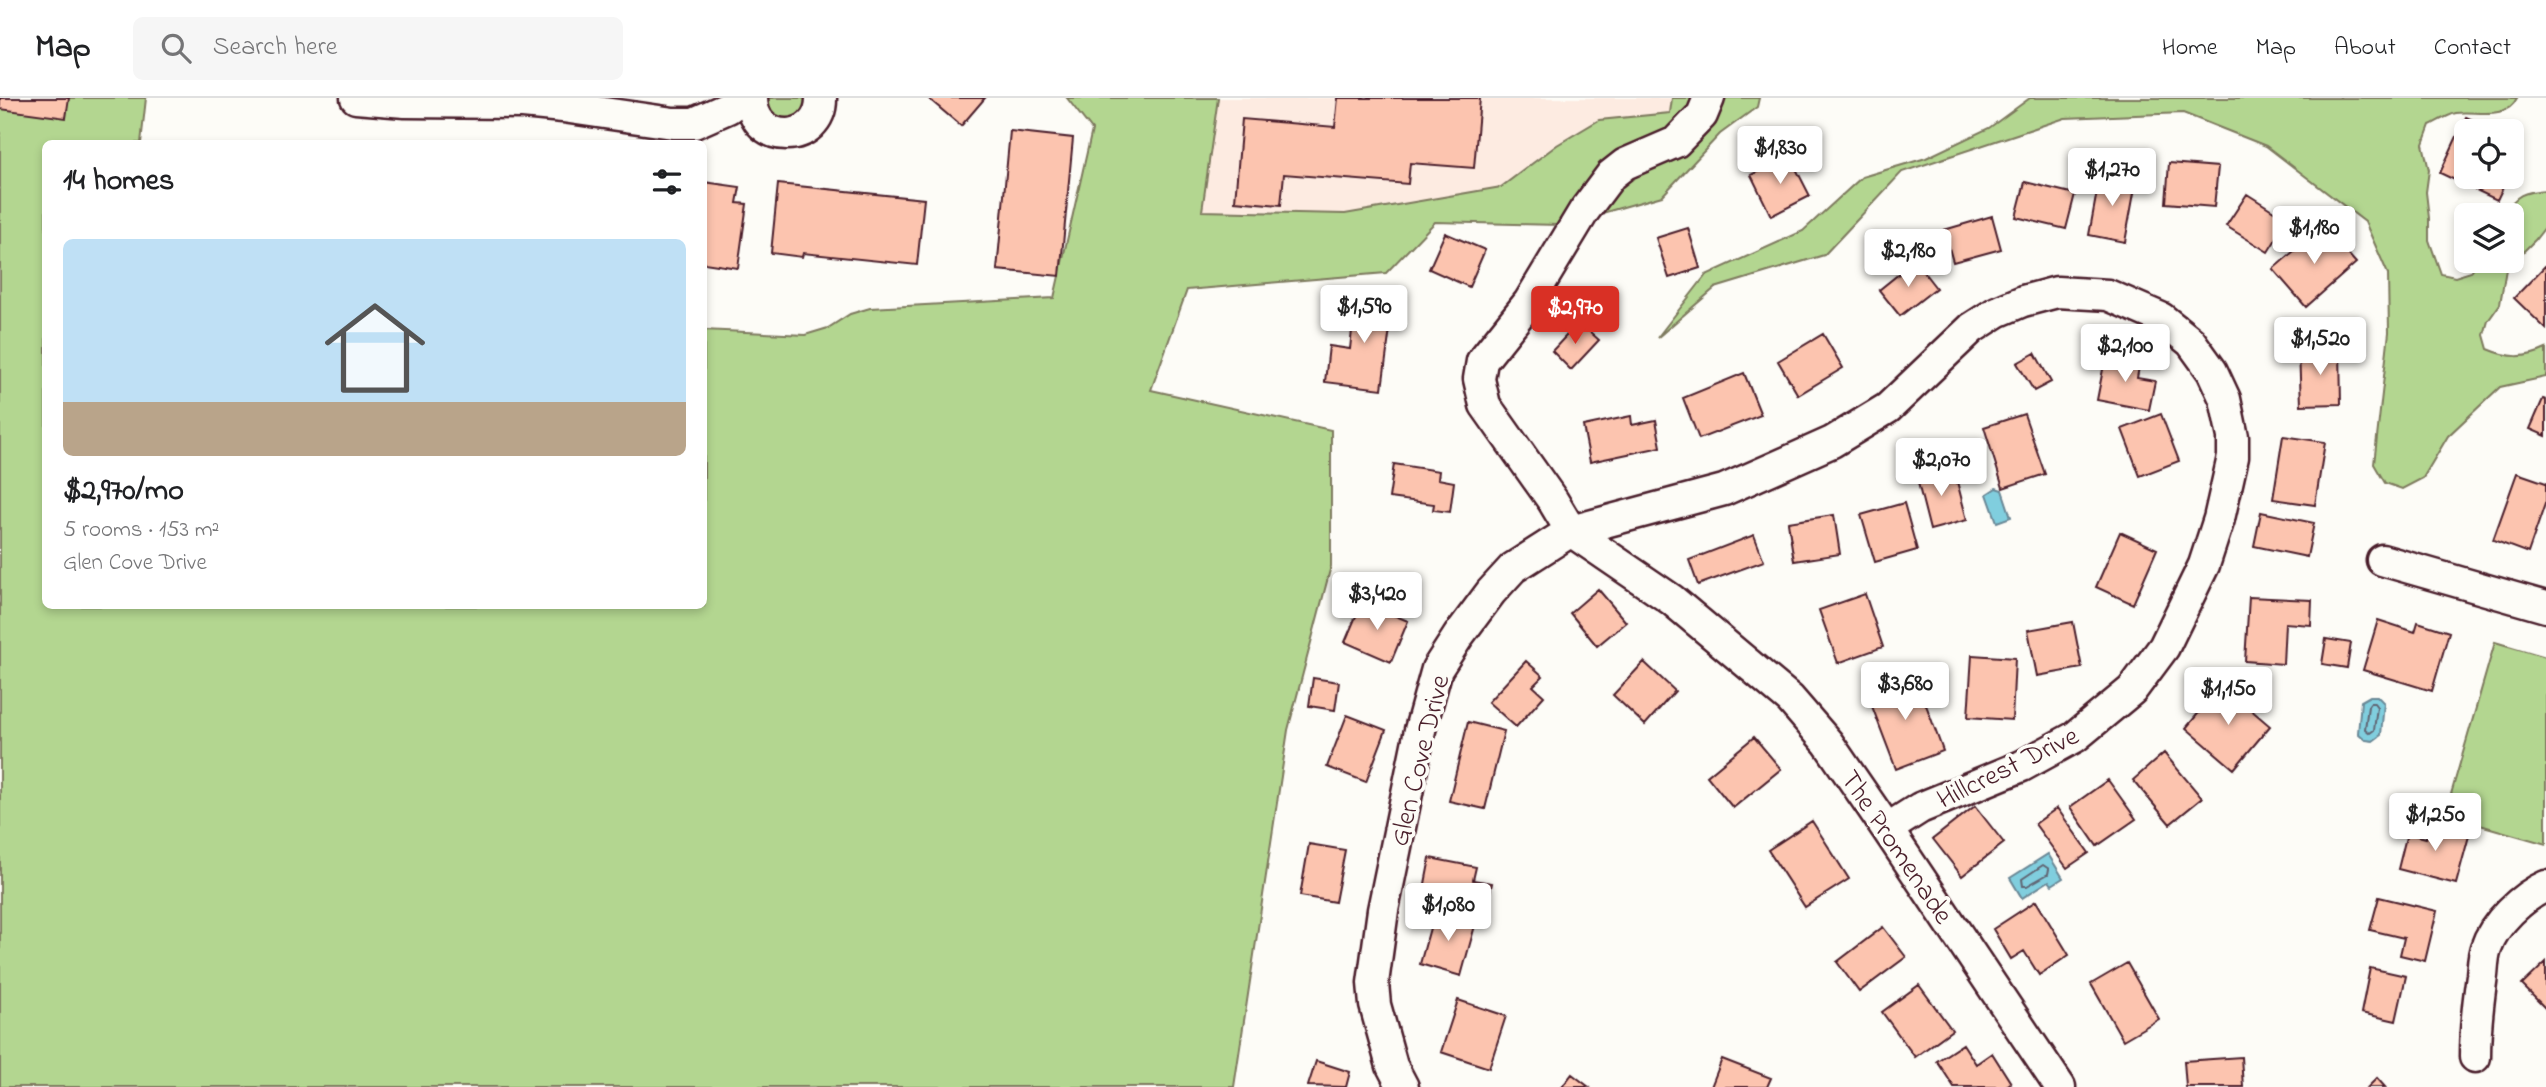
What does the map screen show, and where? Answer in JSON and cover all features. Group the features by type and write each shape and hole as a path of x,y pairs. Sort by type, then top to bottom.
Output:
{"street":[{"path":"356,98 405,102 523,103 673,123 694,123 728,108 742,98"},
{"path":"752,98 754,113 760,123 769,131 781,135 804,131 813,123 819,113 821,98"},
{"path":"1571,531 1485,405 1479,379 1482,362 1528,302 1584,211 1611,175 1625,164 1676,142 1702,115 1709,98"},
{"name":"Hillcrest Drive","path":"1571,531 1724,490 1832,442 1888,408 1972,328 2023,300 2057,292 2108,295 2161,318 2192,342 2212,371 2225,399 2233,437 2232,457 2219,520 2204,565 2164,647 2132,690 2075,737 2022,766 1920,808 1887,829"},
{"name":"The Promenade","path":"1571,531 1672,600 1790,699 1828,743 2060,1087"},
{"name":"Glen Cove Drive","path":"1403,1087 1392,1066 1375,1005 1373,983 1383,910 1420,730 1437,669 1491,592 1513,568 1571,531"},
{"path":"2382,559 2545,603"},
{"path":"2475,1057 2476,1020 2486,948 2496,929 2509,914 2538,889 2546,886"}],"shaded area":[{"path":"1218,98 1672,98 1671,113 1599,120 1557,145 1501,187 1345,214 1202,211"}],"green space":[{"path":"0,98 146,98 141,140 42,140 42,609 707,609 707,330 805,335 828,328 850,314 870,308 1054,298 1092,130 1067,98 1218,98 1202,211 1345,214 1501,187 1557,145 1599,120 1670,113 1672,98 1759,98 1757,107 1720,134 1662,196 1560,225 1435,222 1386,273 1187,290 1151,390 1331,430 1331,566 1288,730 1234,1087 0,1087"},
{"path":"764,98 809,98 809,105 793,121 773,118"},
{"path":"2030,98 2517,98 2506,110 2456,113 2430,125 2423,144 2429,170 2426,192 2429,240 2441,274 2455,277 2468,273 2505,273 2500,304 2488,321 2484,335 2488,349 2524,356 2546,349 2546,377 2500,387 2448,436 2423,478 2402,489 2385,483 2374,464 2389,332 2388,274 2365,222 2266,146 2183,113 2065,118 1902,172 1824,255 1715,288 1657,338 1706,275 1803,231 1862,177 1926,158 1989,128"},
{"path":"2546,190 2546,226 2524,251 2524,203 2512,203 2521,195"},
{"path":"2495,642 2546,657 2546,844 2445,815"}],"water":[{"path":"1996,488 2002,490 2011,517 1997,522 1987,494"},
{"path":"2377,696 2384,703 2381,735 2373,741 2366,740 2358,733 2361,701"},
{"path":"2048,854 2063,878 2052,885 2049,881 2022,898 2010,878"}],"building":[{"path":"0,98 69,98 66,118 0,109"},
{"path":"928,98 985,98 961,126"},
{"path":"1338,98 1480,98 1474,168 1410,163 1408,184 1284,174 1281,205 1235,201 1242,119 1335,127"},
{"path":"1010,131 1073,138 1060,276 997,270"},
{"path":"2454,143 2454,180 2440,173"},
{"path":"1789,155 1810,196 1771,216 1751,175"},
{"path":"2169,163 2218,167 2214,207 2166,203"},
{"path":"2100,175 2136,182 2125,242 2089,235"},
{"path":"707,182 740,187 737,203 747,204 738,268 707,263"},
{"path":"2025,182 2075,194 2066,229 2016,217"},
{"path":"778,184 924,199 917,265 803,253 802,257 771,253"},
{"path":"2474,189 2502,189 2497,200"},
{"path":"2247,194 2288,220 2268,252 2226,226"},
{"path":"1992,216 2001,249 1953,262 1944,230"},
{"path":"2323,226 2356,263 2306,307 2273,269"},
{"path":"1688,228 1700,268 1669,278 1656,238"},
{"path":"1445,233 1485,250 1469,287 1429,269"},
{"path":"1915,261 1936,288 1900,316 1879,290"},
{"path":"2546,265 2546,329 2514,298"},
{"path":"1356,293 1394,298 1382,389 1325,382 1329,346 1350,349"},
{"path":"1579,322 1599,340 1571,370 1552,351"},
{"path":"1823,334 1843,368 1798,395 1778,361"},
{"path":"2340,349 2341,404 2301,405 2299,350"},
{"path":"2035,353 2051,382 2034,391 2017,363"},
{"path":"2106,354 2140,361 2137,378 2155,381 2149,410 2097,400"},
{"path":"1744,373 1761,415 1699,439 1683,398"},
{"path":"2543,399 2546,400 2546,436 2530,429"},
{"path":"2024,414 2045,474 2003,488 1984,427"},
{"path":"2161,414 2179,461 2140,476 2122,429"},
{"path":"1631,416 1632,425 1656,420 1661,447 1590,462 1583,426"},
{"path":"2283,436 2325,442 2315,505 2273,499"},
{"path":"1394,464 1439,471 1438,479 1454,482 1450,512 1433,510 1434,504 1389,498"},
{"path":"1953,466 1967,520 1930,530 1916,475"},
{"path":"2517,473 2546,483 2546,501 2528,553 2493,540"},
{"path":"1904,503 1917,550 1875,562 1861,515"},
{"path":"2261,512 2314,523 2307,557 2254,546"},
{"path":"1834,515 1840,554 1794,561 1788,522"},
{"path":"2120,532 2157,549 2133,604 2096,587"},
{"path":"1754,535 1764,561 1698,585 1689,560"},
{"path":"1598,589 1626,622 1597,646 1570,613"},
{"path":"1865,594 1883,647 1838,663 1819,610"},
{"path":"2249,597 2312,600 2311,625 2285,623 2283,664 2245,661"},
{"path":"1362,602 1408,621 1391,662 1345,642"},
{"path":"2378,620 2415,632 2418,622 2449,632 2432,691 2363,670"},
{"path":"2073,622 2082,668 2037,676 2028,630"},
{"path":"2326,639 2351,643 2347,668 2322,664"},
{"path":"1972,655 2015,658 2012,720 1968,717"},
{"path":"1526,661 1543,676 1533,686 1544,696 1516,727 1488,702"},
{"path":"1644,662 1675,691 1645,725 1613,695"},
{"path":"1915,675 1943,751 1896,769 1867,693"},
{"path":"1313,678 1339,682 1335,710 1309,706"},
{"path":"2222,685 2270,726 2234,769 2186,728"},
{"path":"1347,715 1386,730 1366,782 1327,767"},
{"path":"1468,722 1504,731 1485,809 1449,801"},
{"path":"1754,737 1781,769 1733,808 1707,776"},
{"path":"2164,753 2202,798 2170,824 2133,780"},
{"path":"2108,780 2136,819 2097,846 2070,807"},
{"path":"1975,806 2004,843 1962,876 1933,839"},
{"path":"2057,808 2089,853 2067,868 2035,824"},
{"path":"1812,821 1849,879 1805,907 1768,850"},
{"path":"2430,822 2470,832 2456,884 2398,869 2407,833 2426,838"},
{"path":"1309,844 1345,850 1335,902 1300,896"},
{"path":"1430,858 1476,867 1473,880 1492,883 1488,902 1424,889"},
{"path":"2379,897 2437,911 2425,961 2400,955 2404,938 2370,930"},
{"path":"2036,901 2069,955 2039,975 2024,951 2011,959 1993,929"},
{"path":"1435,910 1476,922 1461,976 1420,964"},
{"path":"1883,927 1906,957 1859,992 1837,962"},
{"path":"2546,962 2546,1009 2522,985"},
{"path":"2127,963 2159,1019 2123,1040 2091,984"},
{"path":"2370,968 2406,976 2396,1021 2361,1013"},
{"path":"1919,985 1952,1030 1915,1057 1882,1012"},
{"path":"1458,1000 1506,1016 1489,1068 1441,1052"},
{"path":"1963,1044 1976,1064 1992,1053 2011,1083 2004,1087 1954,1087 1937,1061"},
{"path":"2241,1057 2243,1087 2186,1087 2184,1061"},
{"path":"1722,1059 1771,1078 1767,1087 1711,1087"},
{"path":"1316,1061 1350,1072 1346,1087 1308,1086"},
{"path":"1572,1074 1589,1087 1562,1087"},
{"path":"2377,1078 2385,1087 2368,1087"}]}
